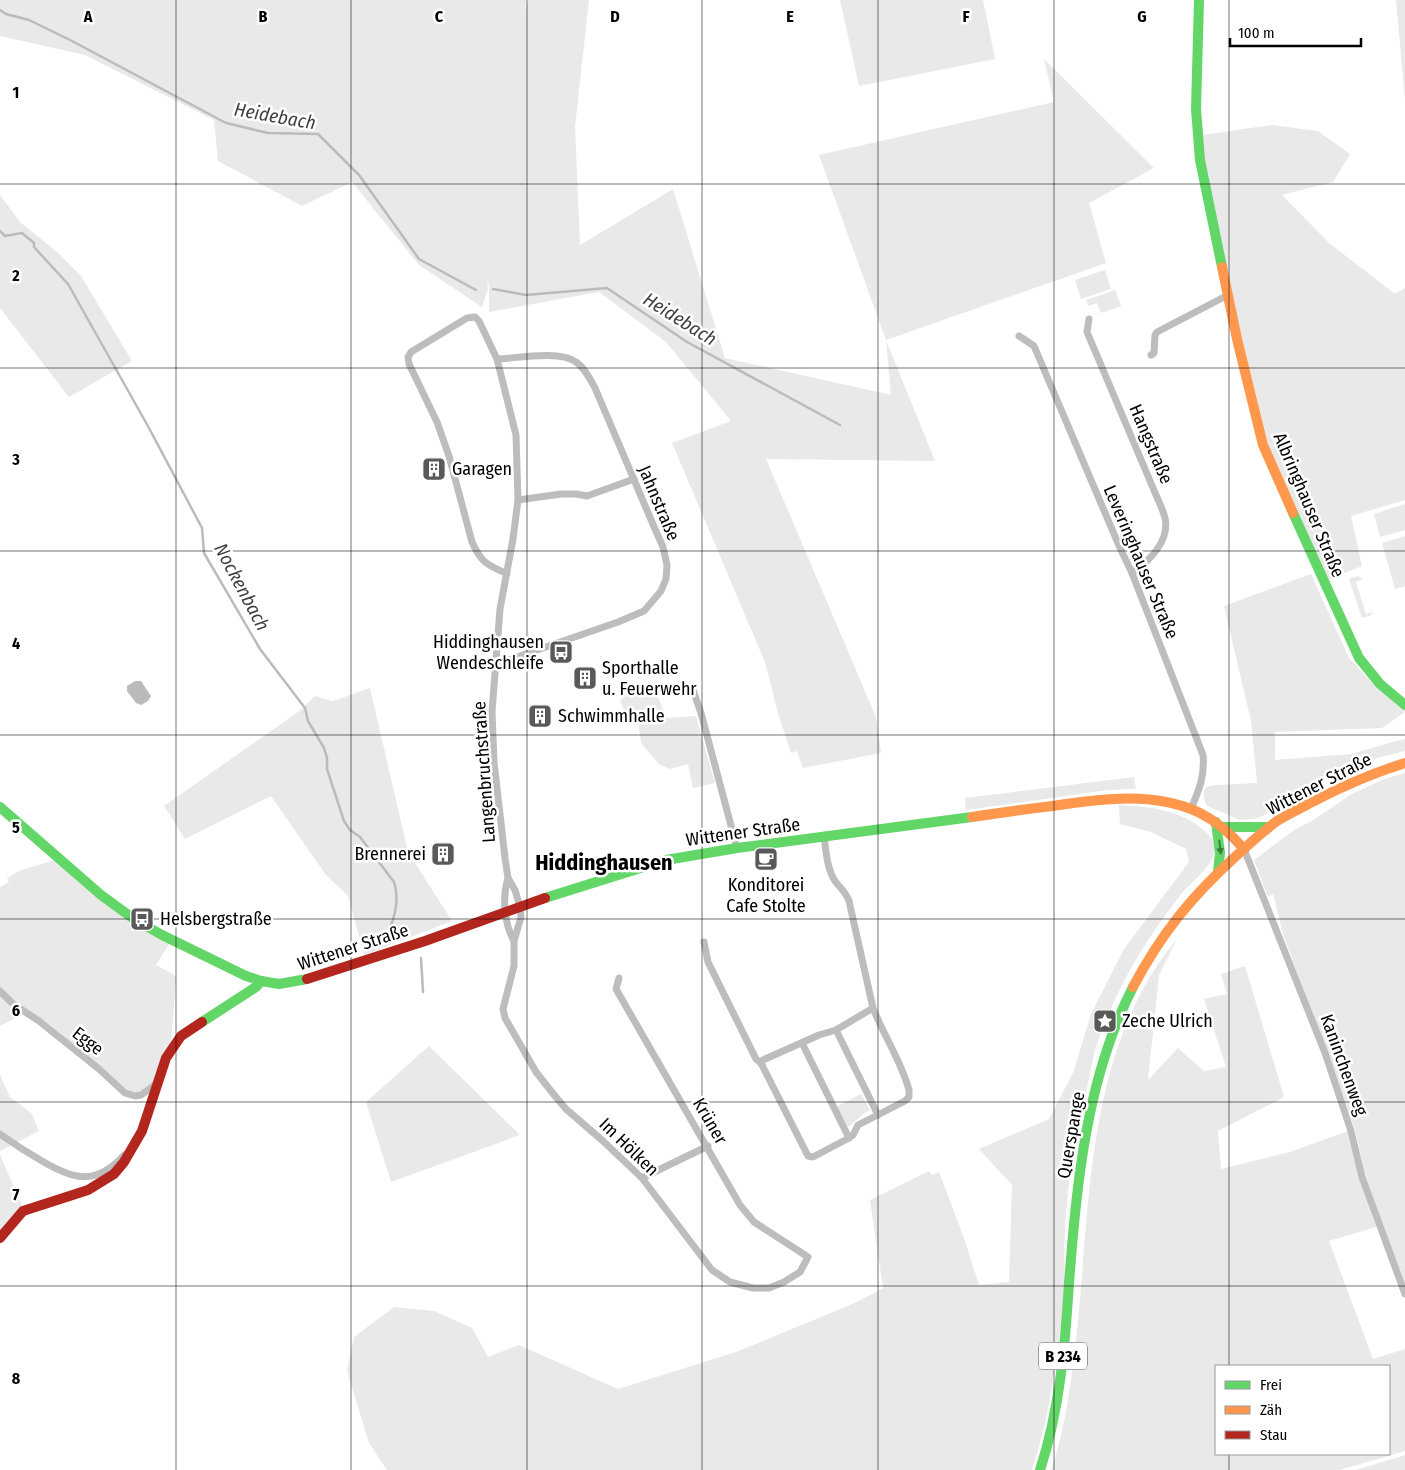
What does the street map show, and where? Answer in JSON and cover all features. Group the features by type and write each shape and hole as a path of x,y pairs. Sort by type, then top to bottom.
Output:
{"main road":[{"name":"Albringhauser Straße","path":"1199,0 1196,109 1200,160 1228,295 1263,446 1359,658 1380,684 1405,705"},
{"name":"Wittener Straße","path":"0,807 100,895 134,919 162,935 261,981 290,983 312,978 425,941 573,888 643,866 736,848 1104,799 1152,800 1191,809 1219,825 1244,849 1268,827 1293,812 1364,776 1405,762"},
{"path":"1218,872 1221,859 1219,825 1268,827"},
{"name":"Querspange","path":"1040,1470 1048,1449 1061,1384 1078,1183 1086,1130 1103,1059 1120,1012 1134,983 1166,931 1182,910 1218,872 1244,849"},
{"path":"0,1238 23,1211 88,1190 114,1174 142,1131 166,1058 181,1036 256,987 261,981"}],"street":[{"path":"1151,355 1154,353 1155,335 1157,332 1228,295"},
{"name":"Langenbruchstraße","path":"507,574 484,563 478,556 472,542 449,456 437,422 409,364 408,357 411,352 467,318 475,317 479,321 498,359 516,435 518,500 507,574 500,609 494,665 492,712 494,762 508,878 515,890 520,907"},
{"name":"Hangstraße","path":"1089,319 1087,332 1165,519 1165,530 1155,553 1145,564 1132,573"},
{"name":"Leveringhauser Straße","path":"1019,336 1034,346 1132,573 1203,754 1204,769 1202,781 1191,809"},
{"name":"Jahnstraße","path":"494,665 618,622 644,611 661,591 666,579 667,565 663,548 634,479 595,388 585,371 577,362 564,356 498,359"},
{"path":"518,500 561,494 587,496 634,479"},
{"path":"692,687 701,713 736,848"},
{"path":"704,942 708,962 756,1059 761,1063 808,1156 813,1156 849,1138 853,1135 858,1125 905,1101 909,1097 909,1090 873,1008 849,901 843,889 836,884 830,871 824,836"},
{"name":"Kaninchenweg","path":"1244,849 1325,1053 1351,1131 1362,1177 1405,1294"},
{"name":"Langenbruchstraße","path":"506,912 504,891 508,878"},
{"name":"Im Hölken","path":"520,907 521,917 514,941 514,966 504,1009 507,1024 536,1072 555,1096 566,1109 642,1178 712,1270 730,1282 754,1288 769,1288 784,1282 800,1272 808,1257"},
{"name":"Im Hölken","path":"506,912 509,931 514,941"},
{"name":"Krüner","path":"619,978 616,989 708,1146 740,1205 754,1222 808,1257"},
{"name":"Egge","path":"0,991 13,1004 99,1069 125,1093 135,1096 141,1095 158,1081"},
{"path":"761,1063 763,1060 818,1034 836,1030 873,1008"},
{"path":"836,1030 878,1115"},
{"path":"802,1042 849,1138"},
{"path":"0,1134 61,1172 75,1177 83,1177 101,1172 115,1164 135,1144"},
{"path":"642,1178 708,1146"}],"shaded area":[{"path":"0,0 526,0 525,12 528,0 589,0 575,127 580,245 673,189 725,358 891,395 886,340 935,461 766,459 876,717 881,753 803,768 797,751 791,753 778,713 765,662 672,443 731,421 666,342 599,292 489,312 489,285 487,283 488,289 482,307 419,265 352,182 302,206 218,161 214,120 85,55 0,36"},
{"path":"840,0 983,0 995,59 859,86"},
{"path":"1396,0 1405,0 1405,100"},
{"path":"1044,59 1154,168 1089,203 1106,263 886,340 819,155 1054,102"},
{"path":"1272,125 1318,131 1350,154 1333,182 1282,195 1329,243 1395,294 1405,288 1405,500 1351,516 1362,566 1327,580 1270,451 1239,327 1205,172 1202,135"},
{"path":"0,195 20,222 57,252 81,276 132,361 69,397 0,308"},
{"path":"1105,270 1111,289 1081,299 1075,280"},
{"path":"1115,290 1121,306 1101,313 1097,303 1088,306 1086,300"},
{"path":"1405,504 1405,530 1380,537 1374,514"},
{"path":"1405,536 1405,586 1395,589 1382,543"},
{"path":"1311,574 1349,658 1374,685 1405,712 1382,728 1275,732 1275,760 1352,754 1405,739 1405,751 1366,761 1343,771 1262,816 1254,819 1240,820 1207,806 1204,796 1206,787 1257,783 1251,721 1224,606"},
{"path":"1358,576 1363,579 1356,582 1366,614 1373,612 1370,616 1362,618 1349,579"},
{"path":"135,681 141,681 151,696 148,701 141,705 136,703 127,691 127,686"},
{"path":"370,688 408,852 452,921 364,955 348,896 326,875 271,796 185,839 164,806 298,712 315,696 333,701"},
{"path":"629,692 656,693 667,718 696,716 715,783 693,788 688,764 670,769 660,765 641,743 637,713 624,710 620,700"},
{"path":"1405,773 1405,1287 1365,1174 1355,1129 1283,934 1273,894 1268,897 1254,860 1294,830 1310,822 1350,795 1384,779"},
{"path":"1134,777 1136,789 1108,790 966,810 965,798"},
{"path":"1119,805 1154,808 1186,818 1208,834 1215,848 1211,861 1179,897 1131,968 1103,1027 1096,1047 1069,1183 1065,1226 1064,1294 1055,1368 1048,1409 1032,1470 387,1470 369,1443 347,1371 354,1337 394,1307 434,1311 472,1328 488,1357 519,1345 618,1389 736,1352 855,1303 883,1288 870,1200 929,1171 932,1175 939,1172 964,1238 979,1285 1009,1282 1012,1185 979,1149 1049,1119 1073,1073 1091,1014 1124,949 1189,862 1186,849 1151,832 1120,824"},
{"path":"54,860 94,896 169,944 156,965 176,976 171,1045 155,1081 138,1093 128,1091 48,1023 29,1011 0,1026 0,887 9,882 7,878 19,871"},
{"path":"1177,939 1159,975 1148,1080 1178,1048 1204,1071 1226,1067 1204,999 1227,994 1221,974 1245,966 1284,1097 1218,1131 1221,1169 1290,1152 1348,1131 1360,1178 1376,1227 1329,1241 1373,1359 1405,1349 1405,1451 1339,1470 1051,1470 1062,1432 1071,1379 1095,1143 1106,1088 1122,1035 1145,985"},
{"path":"429,1046 520,1135 391,1182 366,1102"},
{"path":"0,1075 10,1097 32,1114 39,1131 0,1151"},
{"path":"861,1094 870,1110 850,1126 845,1126 837,1109 838,1106"},
{"path":"0,1155 23,1208 0,1233"},
{"path":"1405,1455 1405,1470 1356,1470"}],"waterway":[{"name":"Heidebach","path":"0,10 6,14 29,20 72,41 226,123 268,133 318,134 359,175 419,259 476,290"},
{"name":"Nockenbach","path":"0,231 5,236 22,233 34,243 34,247 68,284 149,428 202,528 204,553 260,649 305,708 308,721 324,748 327,758 327,769 344,821 350,830 360,837 394,882 396,905 390,928"},
{"name":"Heidebach","path":"493,289 526,295 607,288 687,342 840,425"},
{"name":"Nockenbach","path":"421,958 423,992"}],"traffic: fast":[{"path":"1199,0 1196,109 1200,160 1222,267"},
{"path":"1293,513 1359,658 1380,684 1405,705"},
{"path":"0,807 101,895 134,919 162,935 246,976 261,981 279,984 307,979"},
{"path":"545,898 666,860 737,848 972,817"},
{"path":"1216,822 1220,853 1218,872"},
{"path":"1223,827 1269,827"},
{"path":"202,1022 256,987 261,981"},
{"path":"1040,1470 1057,1401 1066,1330 1080,1169 1086,1132 1104,1058 1117,1022 1133,987"}],"traffic: slow":[{"path":"1222,267 1237,339 1263,445 1293,513"},
{"path":"1133,987 1166,933 1191,901 1220,871 1266,829 1277,821 1336,790 1370,775 1405,763"},
{"path":"972,817 1108,799 1146,799 1182,806 1200,813 1213,820 1244,849"}],"traffic: jam":[{"path":"307,979 425,941 545,898"},
{"path":"0,1238 23,1211 88,1190 114,1174 124,1162 142,1131 166,1058 181,1036 202,1022"}],"place":[{"name":"Garagen","path":"434,469"},
{"name":"Hiddinghausen Wendeschleife","path":"561,652"},
{"name":"Sporthalle u. Feuerwehr","path":"585,678"},
{"name":"Schwimmhalle","path":"540,716"},
{"name":"Brennerei","path":"443,854"},
{"name":"Konditorei Cafe Stolte","path":"766,859"},
{"name":"Helsbergstraße","path":"142,919"},
{"name":"Zeche Ulrich","path":"1105,1021"}],"district":[{"name":"Hiddinghausen","path":"604,862"}]}
